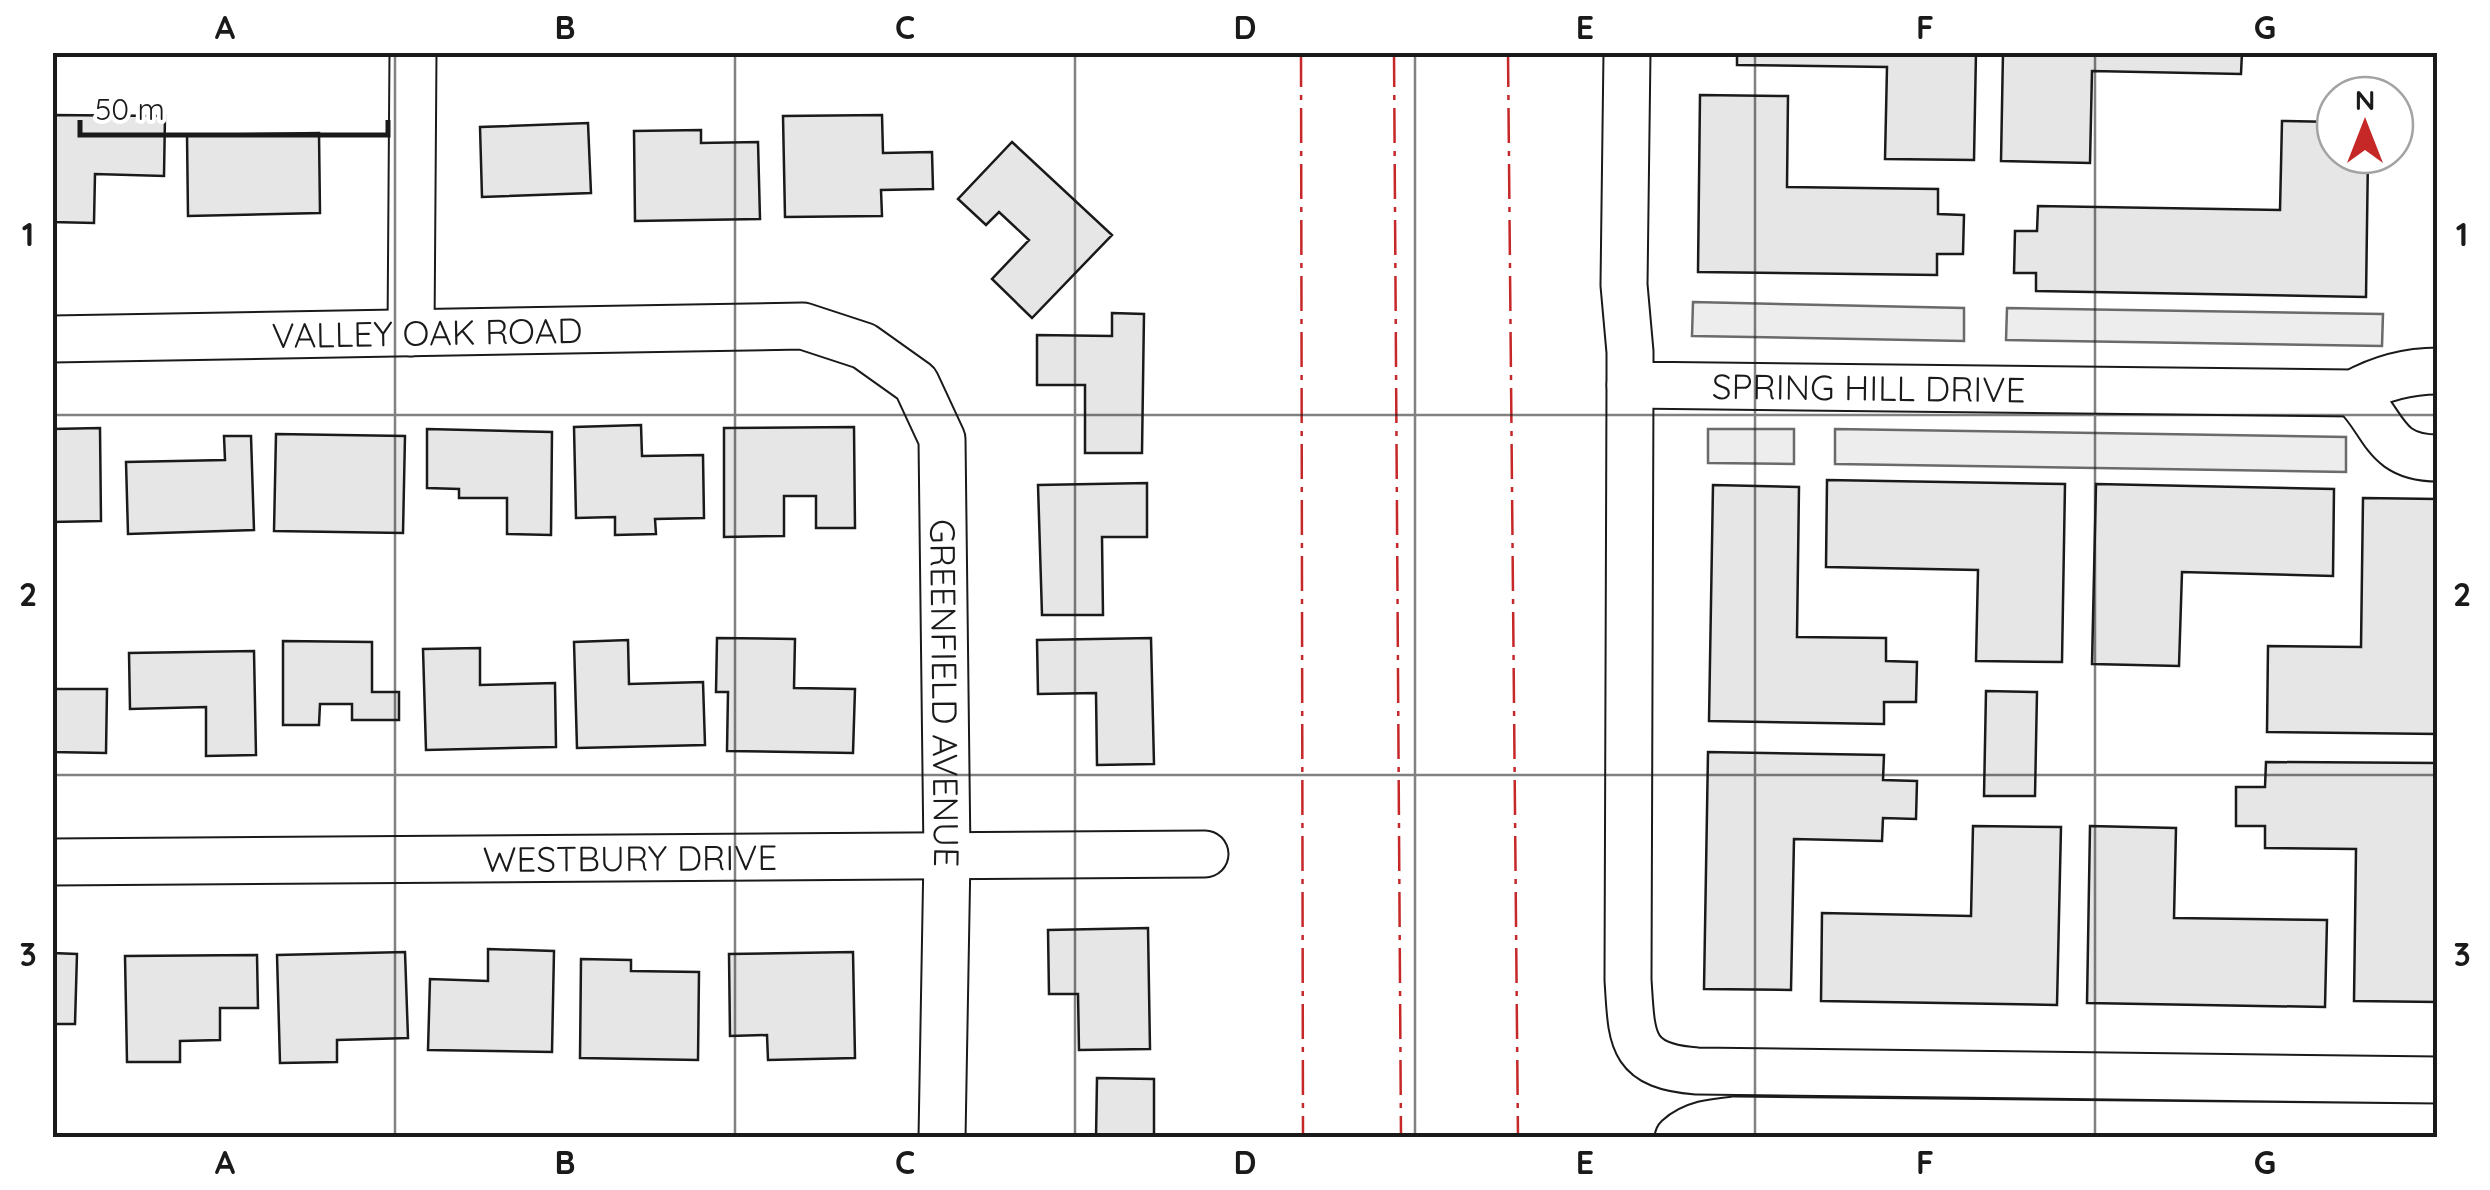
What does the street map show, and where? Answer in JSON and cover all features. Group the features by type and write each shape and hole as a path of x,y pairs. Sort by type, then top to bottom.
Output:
{"street":[{"path":"410,333 414,52"},
{"path":"1627,52 1624,284 1630,352 1628,980 1632,1027 1639,1048 1651,1061 1672,1069 1697,1071 2438,1080"},
{"name":"VALLEY OAK ROAD","path":"52,339 803,326"},
{"name":"GREENFIELD AVENUE","path":"803,326 864,346 916,382 942,439 947,856 942,1138"},
{"name":"SPRING HILL DRIVE","path":"1630,385 2354,393 2398,374 2438,371"},
{"path":"2354,393 2367,405 2387,439 2405,452 2438,458"},
{"name":"WESTBURY DRIVE","path":"52,862 1205,854"},
{"path":"1678,1138 1708,1123 1734,1120 2160,1131 2438,1127"}],"shaded area":[{"path":"1693,302 1964,308 1964,341 1692,336"},
{"path":"2007,308 2383,314 2382,346 2006,340"},
{"path":"1708,429 1794,429 1794,464 1708,463"},
{"path":"1835,429 2346,437 2346,472 1835,464"}],"building":[{"path":"1737,52 1976,52 1974,160 1885,159 1887,67 1737,65"},
{"path":"2003,52 2242,52 2241,74 2092,71 2090,163 2001,161"},
{"path":"1700,95 1788,96 1787,187 1938,189 1938,214 1964,215 1963,254 1937,254 1937,275 1698,272"},
{"path":"52,115 165,116 164,176 95,174 94,223 52,222"},
{"path":"882,115 883,153 932,152 933,189 881,190 882,216 785,217 783,116"},
{"path":"2282,121 2315,122 2315,175 2368,175 2366,297 2036,291 2036,273 2014,273 2015,231 2037,231 2038,206 2280,210"},
{"path":"588,123 591,193 482,197 480,127"},
{"path":"701,130 701,143 758,142 760,219 635,221 634,131"},
{"path":"319,133 320,213 188,216 187,135"},
{"path":"1012,142 1112,235 1032,318 992,279 1029,240 999,212 986,225 958,199"},
{"path":"1112,313 1144,314 1142,453 1085,453 1085,385 1037,385 1037,335 1112,336"},
{"path":"641,425 642,456 703,455 704,518 655,519 656,534 615,535 615,517 576,518 574,427"},
{"path":"854,427 855,528 816,528 816,496 784,496 784,536 724,537 724,428"},
{"path":"100,428 101,521 52,522 52,429"},
{"path":"427,429 552,432 551,535 507,534 507,498 459,498 459,489 427,488"},
{"path":"276,434 405,436 403,533 274,531"},
{"path":"224,436 251,436 254,530 128,534 126,462 225,460"},
{"path":"1827,480 2065,484 2062,662 1976,661 1978,570 1826,567"},
{"path":"1147,483 1147,537 1102,537 1103,615 1042,615 1038,485"},
{"path":"2096,484 2334,489 2333,576 2182,572 2179,666 2092,664"},
{"path":"1713,485 1799,487 1797,637 1886,638 1886,661 1917,662 1916,702 1884,702 1884,724 1709,721"},
{"path":"2363,498 2438,499 2438,734 2267,732 2268,646 2361,647"},
{"path":"717,638 795,639 794,688 855,689 853,753 727,751 728,692 716,692"},
{"path":"1151,638 1154,764 1097,765 1096,693 1038,694 1037,640"},
{"path":"628,640 629,684 703,682 705,745 577,748 574,642"},
{"path":"283,641 372,642 372,692 399,692 399,720 352,720 352,704 320,704 319,725 283,725"},
{"path":"480,648 480,685 555,683 556,747 426,750 423,649"},
{"path":"254,651 256,755 206,756 206,707 130,709 129,653"},
{"path":"52,689 107,689 106,753 52,752"},
{"path":"1986,691 2037,692 2035,796 1984,796"},
{"path":"1708,752 1884,755 1883,780 1917,781 1916,819 1883,818 1882,841 1794,839 1791,990 1704,989"},
{"path":"2266,762 2438,763 2438,1002 2354,1001 2356,849 2265,848 2265,826 2236,826 2236,787 2265,787"},
{"path":"1973,826 2061,827 2057,1005 1821,1001 1822,913 1971,916"},
{"path":"2090,826 2176,828 2174,918 2327,920 2325,1007 2087,1003"},
{"path":"1148,928 1150,1049 1079,1050 1078,994 1049,994 1048,930"},
{"path":"488,949 554,951 552,1052 428,1050 430,979 488,981"},
{"path":"405,952 408,1038 337,1040 337,1062 280,1063 277,955"},
{"path":"853,952 855,1058 768,1060 767,1035 730,1036 729,954"},
{"path":"52,953 77,954 75,1024 52,1024"},
{"path":"257,955 258,1008 220,1008 220,1040 180,1041 180,1062 127,1062 125,956"},
{"path":"581,959 631,960 631,971 699,972 698,1060 580,1058"},
{"path":"1097,1078 1154,1079 1154,1138 1096,1138"},
{"path":"647,1135 647,1138 581,1138"}],"power":[{"path":"1301,52 1303,1138"},
{"path":"1394,52 1401,1138"},
{"path":"1508,52 1518,1138"}]}
